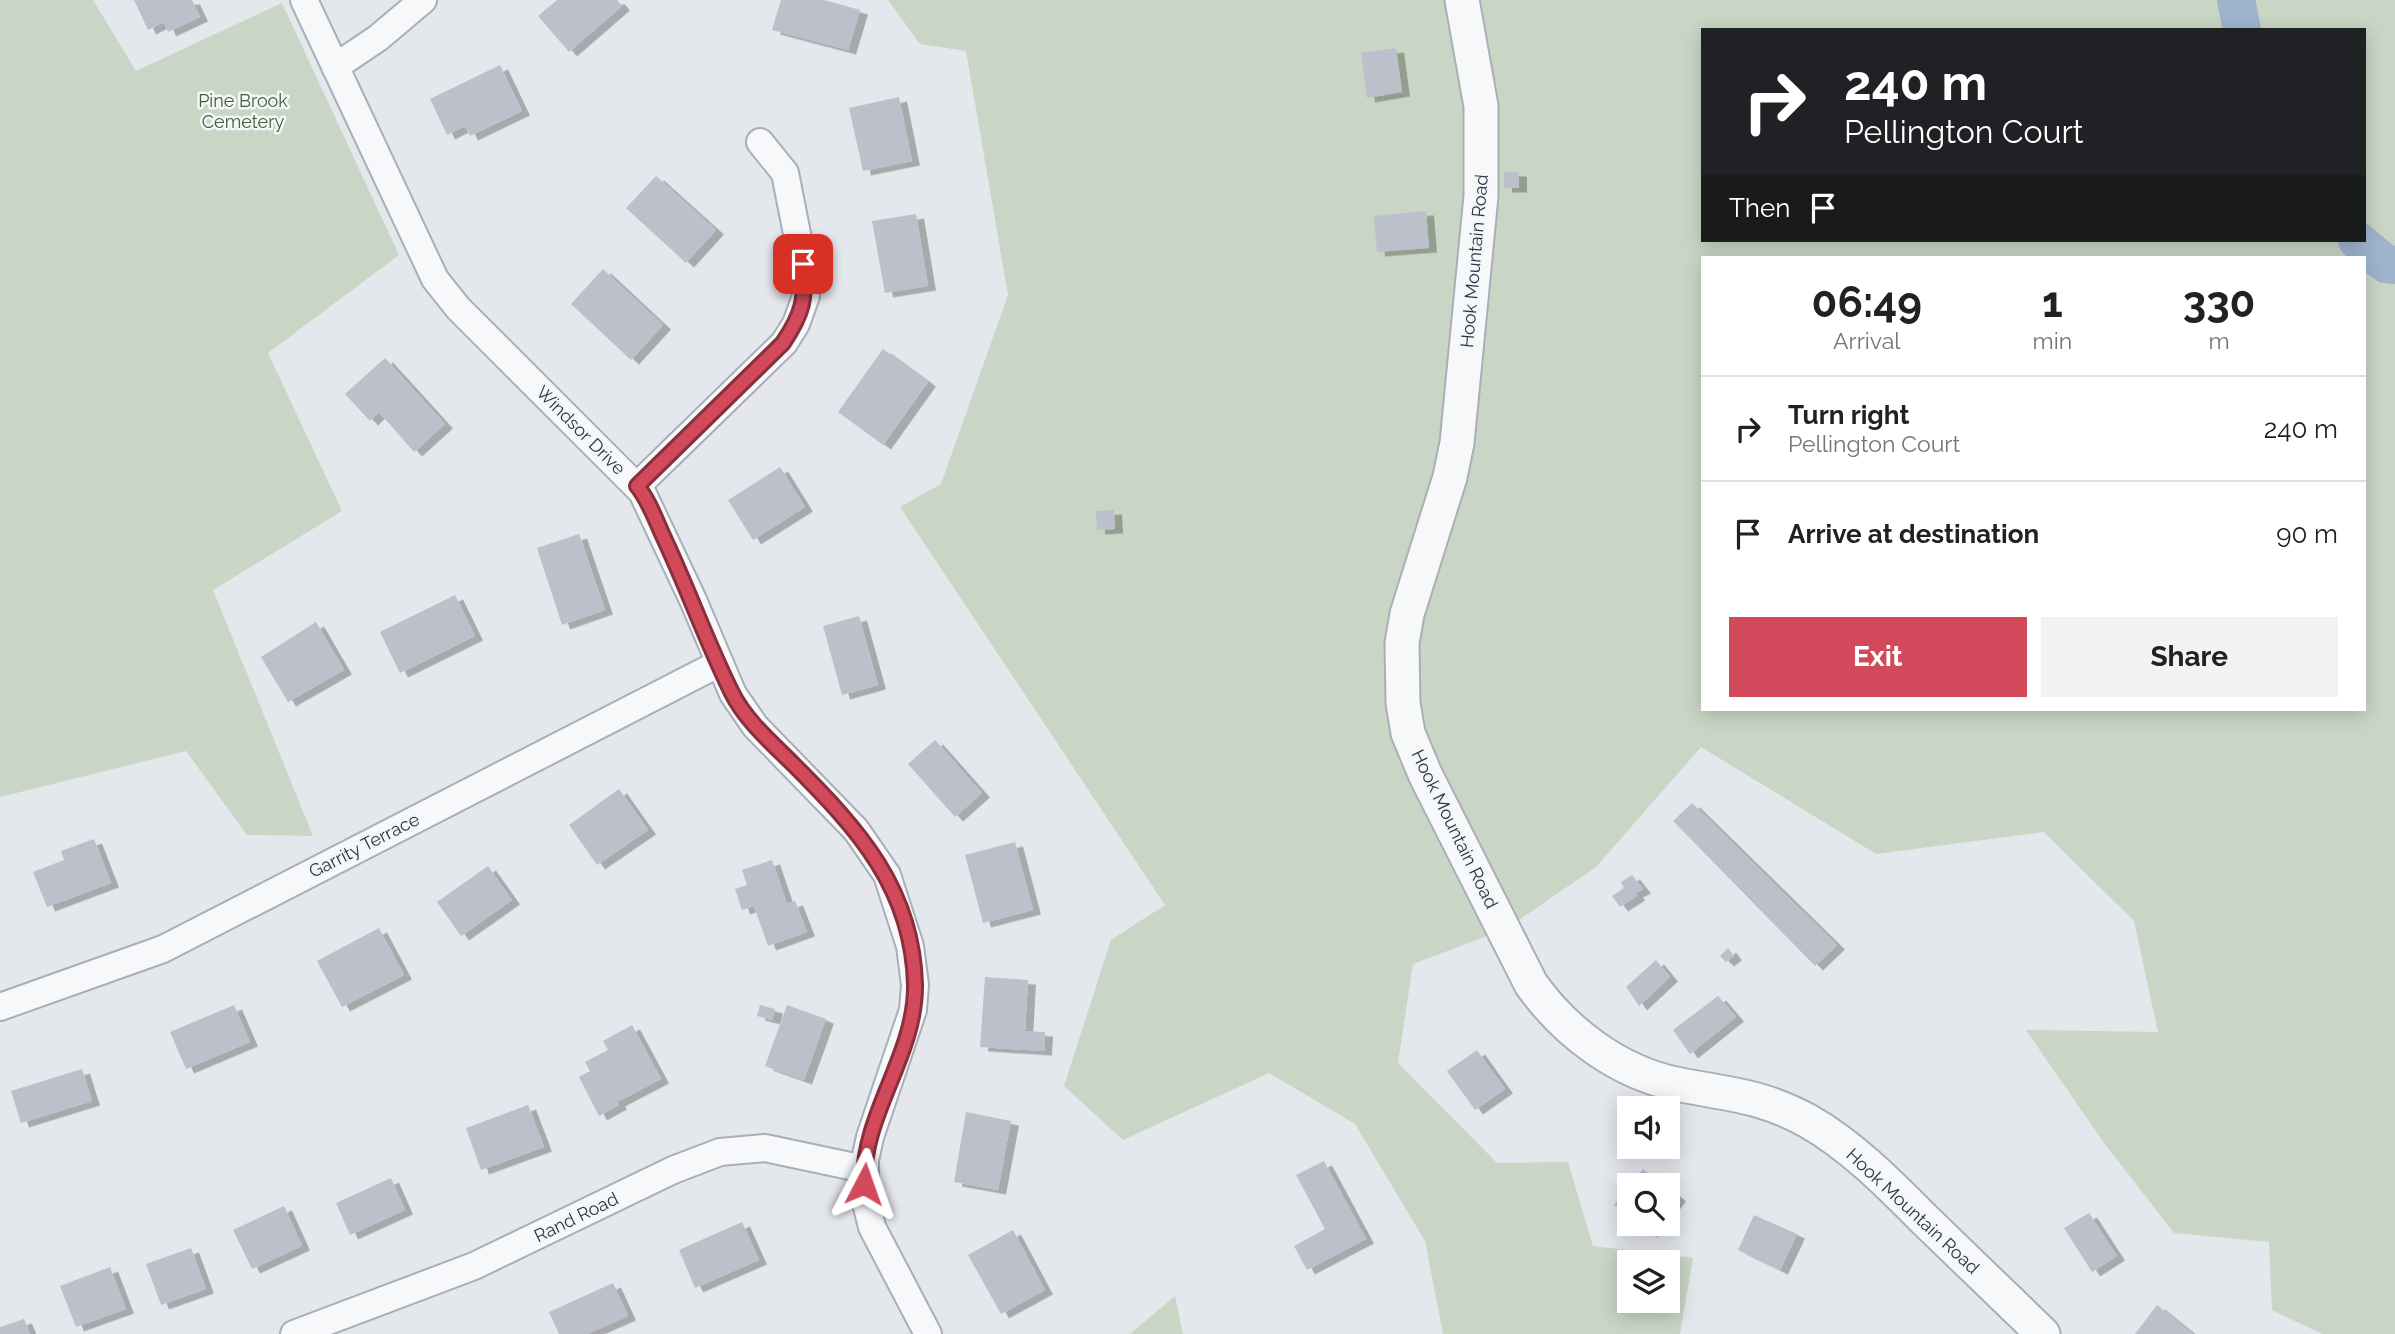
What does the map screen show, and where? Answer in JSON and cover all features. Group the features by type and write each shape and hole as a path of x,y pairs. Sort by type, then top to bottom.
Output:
{"street":[{"name":"Windsor Drive","path":"304,0 435,279 458,307 637,486 688,588 733,694 755,726 821,792 874,854 887,875 903,917 912,959 913,1010 870,1137 864,1169 865,1199 872,1227 928,1334"},
{"path":"335,67 378,38 423,0"},
{"name":"Hook Mountain Road","path":"1462,0 1481,106 1483,151 1463,394 1450,477 1407,614 1402,643 1403,703 1408,733 1425,774 1531,984 1549,1009 1570,1030 1647,1076 1676,1084 1738,1093 1807,1121 1845,1146 1879,1175 2043,1334"},
{"path":"637,486 783,343 800,315 806,296 803,264 786,173 760,142"},
{"name":"Garrity Terrace","path":"0,1007 163,949 720,663"},
{"name":"Rand Road","path":"300,1333 474,1266 673,1170 720,1152 765,1148 864,1169"}],"green space":[{"name":"Pine Brook Cemetery","path":"0,0 93,0 136,71 282,3 399,255 268,353 342,511 213,590 313,836 247,835 186,751 0,797"},
{"path":"888,0 2395,0 2395,1334 2322,1334 2272,1310 2269,1242 2174,1233 2104,1143 2026,1030 2158,1032 2134,921 2044,832 1876,854 1701,747 1596,867 1506,929 1413,964 1398,1063 1497,1163 1568,1162 1593,1246 1626,1250 1617,1250 1617,1313 1680,1313 1680,1256 1693,1258 1680,1334 1443,1334 1425,1241 1355,1124 1269,1073 1123,1140 1064,1086 1111,940 1165,905 900,507 941,484 1008,295 966,51 920,44"},
{"path":"1175,1296 1183,1334 1130,1334"}],"building":[{"path":"134,0 192,0 200,17 168,32 164,22 148,30"},
{"path":"557,0 617,0 622,6 569,52 538,16"},
{"path":"781,0 824,0 860,10 848,50 772,30"},
{"path":"1396,48 1402,92 1367,98 1361,53"},
{"path":"500,65 522,111 470,136 465,126 447,135 430,99"},
{"path":"899,97 912,161 863,171 849,108"},
{"path":"1504,172 1519,172 1519,188 1504,188"},
{"path":"656,176 716,230 686,263 626,208"},
{"path":"1426,211 1429,248 1377,252 1374,216"},
{"path":"916,214 928,286 885,293 872,221"},
{"path":"603,269 663,325 631,360 571,304"},
{"path":"883,349 928,382 883,445 838,412"},
{"path":"385,358 445,424 414,452 379,412 370,421 345,394"},
{"path":"780,467 805,507 753,540 728,500"},
{"path":"1114,510 1115,529 1097,530 1096,511"},
{"path":"579,534 605,610 562,625 537,548"},
{"path":"455,595 475,636 400,673 380,632"},
{"path":"859,616 878,685 842,695 823,626"},
{"path":"316,622 344,670 288,702 261,657"},
{"path":"935,740 982,793 955,817 908,764"},
{"path":"619,789 648,830 597,865 569,825"},
{"path":"1692,803 1837,945 1815,966 1673,821"},
{"path":"94,839 111,883 47,907 33,872 64,860 61,851"},
{"path":"1015,842 1033,910 983,923 965,855"},
{"path":"772,860 787,904 795,901 807,932 768,946 754,906 742,910 735,889 747,885 742,870"},
{"path":"488,866 512,900 461,936 437,902"},
{"path":"1632,875 1643,889 1620,907 1612,896 1624,888 1621,882"},
{"path":"379,928 404,975 342,1007 317,961"},
{"path":"1728,948 1734,956 1726,962 1720,956"},
{"path":"1656,960 1670,977 1639,1006 1626,987"},
{"path":"985,977 1028,980 1025,1031 1045,1032 1044,1051 980,1047"},
{"path":"1718,996 1736,1017 1690,1054 1673,1030"},
{"path":"234,1005 250,1042 186,1069 170,1032"},
{"path":"760,1005 775,1009 772,1020 757,1016"},
{"path":"787,1005 826,1019 804,1080 765,1066"},
{"path":"632,1025 661,1079 617,1102 619,1105 599,1116 579,1077 590,1071 585,1062 608,1050 603,1041"},
{"path":"1477,1050 1505,1089 1475,1110 1447,1071"},
{"path":"82,1069 92,1101 21,1123 11,1091"},
{"path":"528,1105 544,1147 481,1170 466,1128"},
{"path":"966,1112 1011,1121 998,1190 954,1182"},
{"path":"1324,1161 1366,1239 1307,1270 1294,1246 1325,1229 1296,1175"},
{"path":"391,1178 405,1210 350,1235 336,1203"},
{"path":"284,1206 302,1246 252,1269 233,1230"},
{"path":"2089,1213 2117,1256 2092,1272 2064,1228"},
{"path":"1754,1215 1797,1234 1780,1270 1738,1250"},
{"path":"742,1222 759,1260 695,1288 679,1250"},
{"path":"1013,1230 1045,1290 1001,1314 968,1255"},
{"path":"191,1248 206,1289 161,1305 146,1264"},
{"path":"110,1267 126,1309 76,1327 60,1286"},
{"path":"613,1283 628,1316 587,1334 559,1334 549,1312"},
{"path":"2157,1305 2193,1334 2135,1334"},
{"path":"24,1319 30,1334 0,1334 0,1327"}],"waterway":[{"path":"2236,0 2242,28"},
{"path":"2359,242 2386,264 2395,265"}],"route":[{"path":"803,264 806,296 796,324 783,343 728,400 637,486 693,600 733,694 755,726 821,792 874,854 887,875 903,917 915,985 913,1010 907,1035 870,1137 864,1160 864,1184"}]}
